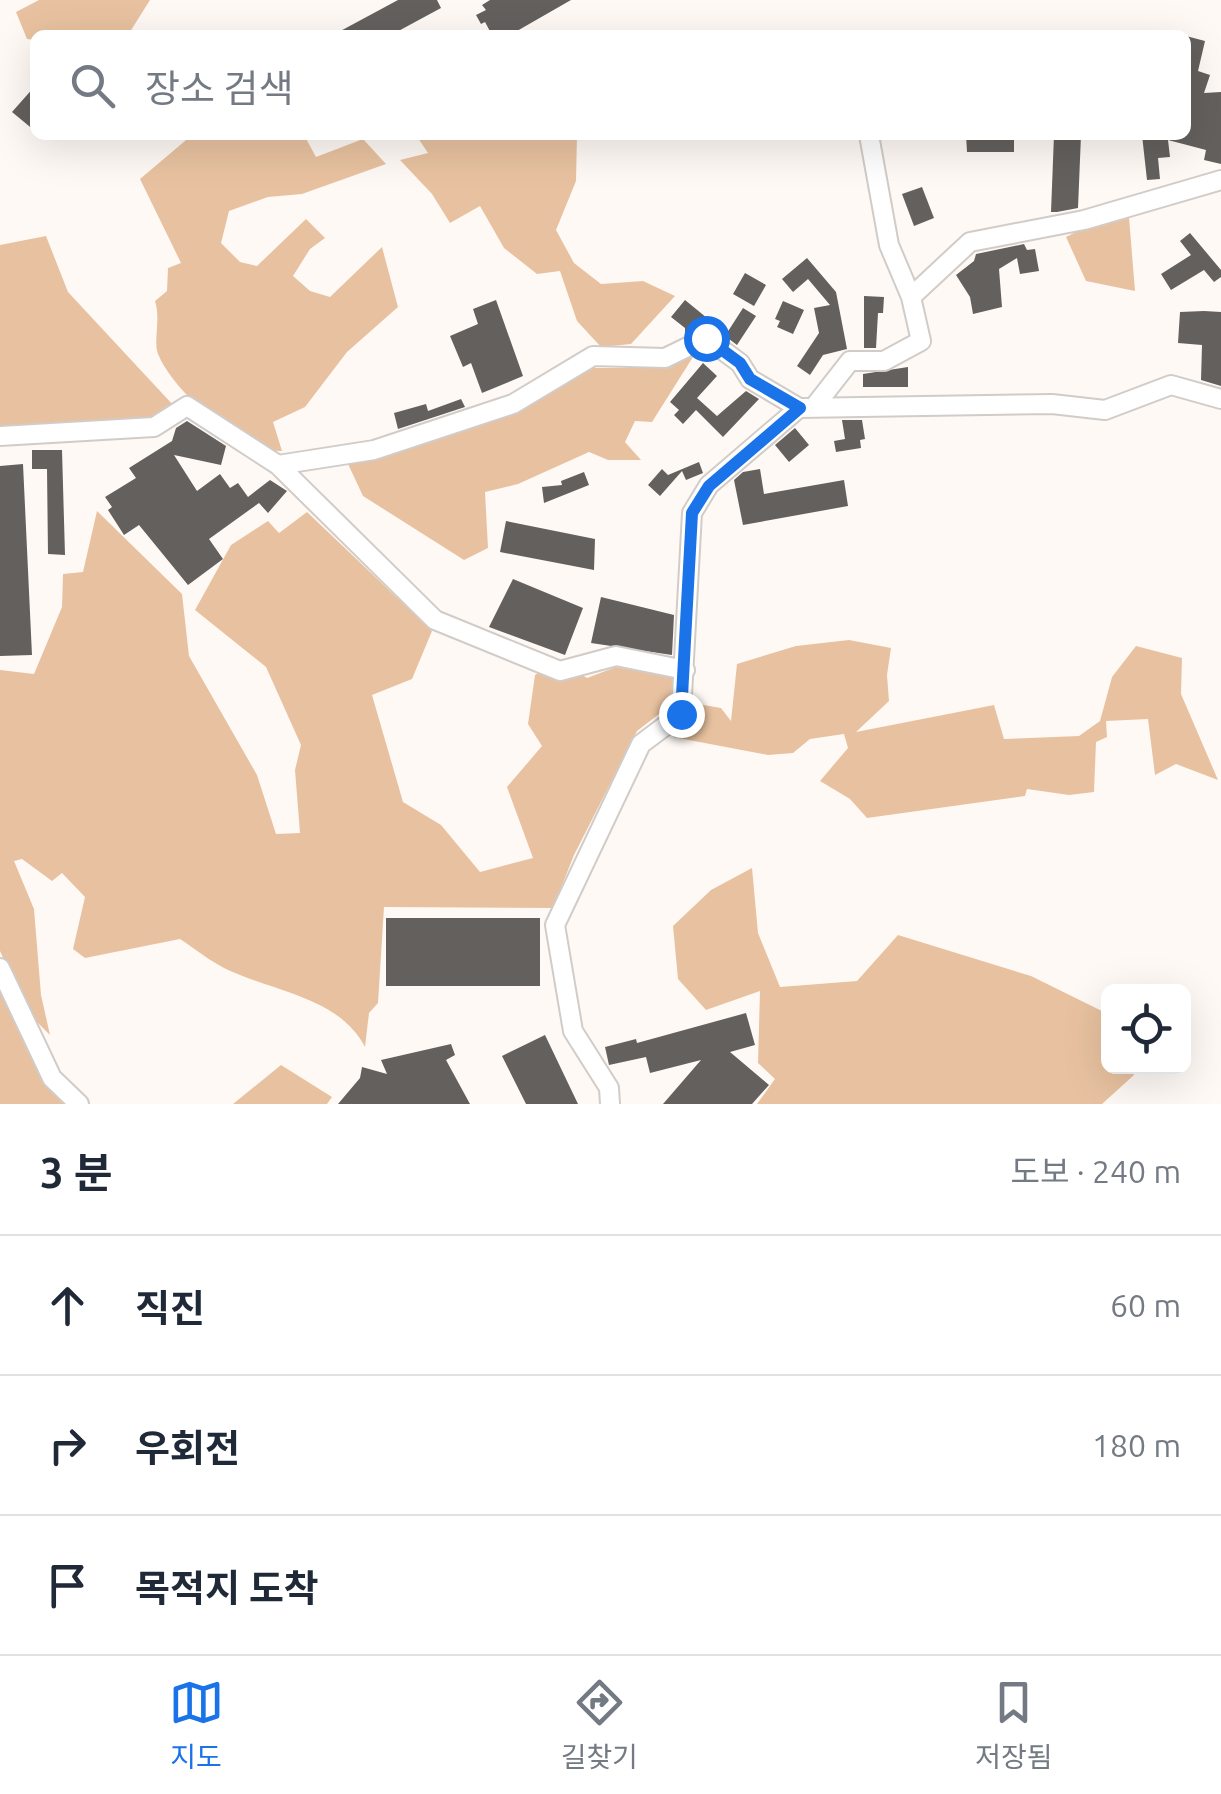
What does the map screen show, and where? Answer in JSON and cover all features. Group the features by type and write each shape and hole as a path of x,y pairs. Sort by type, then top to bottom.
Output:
{"street":[{"path":"610,1104 609,1088 573,1031 555,925 640,744 681,714 692,513 709,486 806,408 850,361 884,361 921,340 912,297 889,245 870,140"},
{"path":"912,297 970,242 1084,220 1221,180"},
{"path":"278,465 374,450 496,410 593,356 665,358 706,338 740,363 750,379 806,408 1052,404 1105,410 1171,386 1221,399"},
{"path":"0,436 154,427 187,406 278,465 435,620 560,671 616,656 685,670"},
{"path":"0,968 52,1078 79,1104"}],"shaded area":[{"path":"39,0 150,0 131,30 30,30 30,39 16,12"},
{"path":"186,140 307,140 316,157 364,140 386,164 302,194 268,197 229,211 221,243 240,262 257,266 306,219 325,238 310,249 293,276 310,291 330,297 382,247 398,307 347,352 305,407 273,422 282,451 248,442 211,418 178,385 158,354 155,301 167,291 168,268 181,263 140,179"},
{"path":"419,140 577,140 576,181 556,230 574,263 601,284 643,281 675,296 631,344 601,347 577,321 560,271 537,274 504,248 480,206 450,223 432,194 400,160 428,153"},
{"path":"1129,217 1135,291 1086,281 1066,237 1098,221"},
{"path":"46,236 68,292 174,406 138,425 0,425 0,245"},
{"path":"693,357 652,422 635,421 625,442 641,460 608,460 589,452 518,484 485,492 488,548 464,560 363,496 348,464 503,418 591,368 651,368"},
{"path":"97,511 182,594 189,656 257,775 276,834 300,833 295,770 301,745 266,667 195,610 231,545 268,521 279,533 307,512 432,631 412,679 372,695 403,802 441,825 480,872 533,858 507,787 542,746 528,724 535,675 558,660 587,678 616,667 675,678 668,707 637,731 574,855 553,908 384,907 378,1003 369,1013 365,1047 354,1030 322,1006 226,969 180,939 85,958 73,949 85,897 62,873 52,881 22,859 14,861 34,909 41,995 50,1035 27,1012 0,951 0,670 34,674 62,607 63,574 83,572"},
{"path":"849,640 891,648 889,701 856,732 994,705 1004,739 1079,736 1100,721 1112,677 1136,646 1182,658 1181,694 1218,780 1176,764 1155,775 1148,719 1106,721 1107,737 1096,742 1094,792 1069,795 1027,789 1025,796 867,818 850,799 820,781 848,748 844,734 810,739 793,753 768,755 673,737 692,703 721,708 731,721 737,664 796,646"},
{"path":"752,868 758,933 780,987 857,981 898,935 1031,976 1101,1011 1101,1074 1134,1075 1102,1104 757,1104 775,1079 758,1063 760,991 706,1010 678,979 673,926 711,890"},
{"path":"0,989 70,1104 0,1104"},
{"path":"281,1065 332,1097 327,1104 233,1104"}],"building":[{"path":"398,0 437,0 441,8 400,30 342,30"},
{"path":"490,0 571,0 519,30 489,30 476,15 486,10 482,5"},
{"path":"1191,37 1205,41 1198,71 1210,75 1204,93 1221,92 1221,164 1204,160 1206,150 1168,140 1191,140"},
{"path":"30,92 30,127 12,112"},
{"path":"966,140 1014,140 1014,152 967,152"},
{"path":"1054,140 1081,140 1078,208 1051,212"},
{"path":"1143,140 1168,140 1170,157 1158,158 1160,179 1147,180"},
{"path":"922,187 934,218 914,226 902,194"},
{"path":"1190,233 1221,270 1221,277 1214,282 1204,270 1171,290 1161,274 1191,255 1180,241"},
{"path":"1024,244 1027,250 1035,249 1039,271 1020,274 1017,258 999,269 1002,307 973,314 970,297 956,275 974,261 976,254"},
{"path":"807,258 836,292 847,349 823,355 810,375 797,366 819,333 814,308 830,305 808,279 793,292 782,279"},
{"path":"745,273 766,285 754,306 733,294"},
{"path":"864,296 884,297 883,313 878,313 876,348 864,348"},
{"path":"496,300 523,376 482,393 471,363 463,367 450,336 478,324 473,309"},
{"path":"685,300 707,318 685,334 685,328 671,317"},
{"path":"783,301 804,310 793,334 777,327 780,321 775,319"},
{"path":"743,308 756,316 737,345 725,336"},
{"path":"1180,312 1221,312 1221,386 1201,380 1202,345 1178,343"},
{"path":"703,363 717,376 697,398 717,416 746,391 759,399 723,437 696,410 683,424 674,415 679,410 670,402"},
{"path":"908,367 908,387 863,387 863,374"},
{"path":"461,399 465,407 398,429 394,413 426,404 428,411"},
{"path":"842,420 862,420 865,439 860,440 861,448 836,452 834,441 845,439"},
{"path":"187,421 226,446 221,465 174,455 197,491 220,474 230,488 238,483 248,497 270,480 287,491 268,513 259,503 209,539 223,559 188,585 139,525 124,535 108,510 112,507 105,497 136,478 129,468 172,441 176,428"},
{"path":"795,428 809,445 789,462 775,445"},
{"path":"32,450 62,450 65,555 48,554 47,469 32,469"},
{"path":"699,462 703,473 686,480 682,471 660,496 648,485 662,469 668,475"},
{"path":"23,464 32,655 0,656 0,466"},
{"path":"760,469 764,494 844,480 848,506 743,525 734,480 743,472"},
{"path":"584,472 589,485 544,503 542,487 562,485 561,481"},
{"path":"506,521 595,539 594,570 500,552"},
{"path":"513,579 583,608 565,655 489,627"},
{"path":"601,597 674,615 672,655 591,643"},
{"path":"386,918 540,918 540,986 386,986"},
{"path":"746,1013 755,1045 730,1052 769,1085 752,1104 663,1104 701,1060 650,1073 646,1057 609,1065 605,1047 636,1039 637,1043"},
{"path":"545,1035 578,1104 526,1104 502,1056"},
{"path":"451,1044 455,1055 446,1060 470,1104 338,1104 360,1078 362,1067 387,1074 381,1060"}],"route":[{"path":"681,714 692,513 709,486 800,408 750,379 740,363 706,338"}]}
